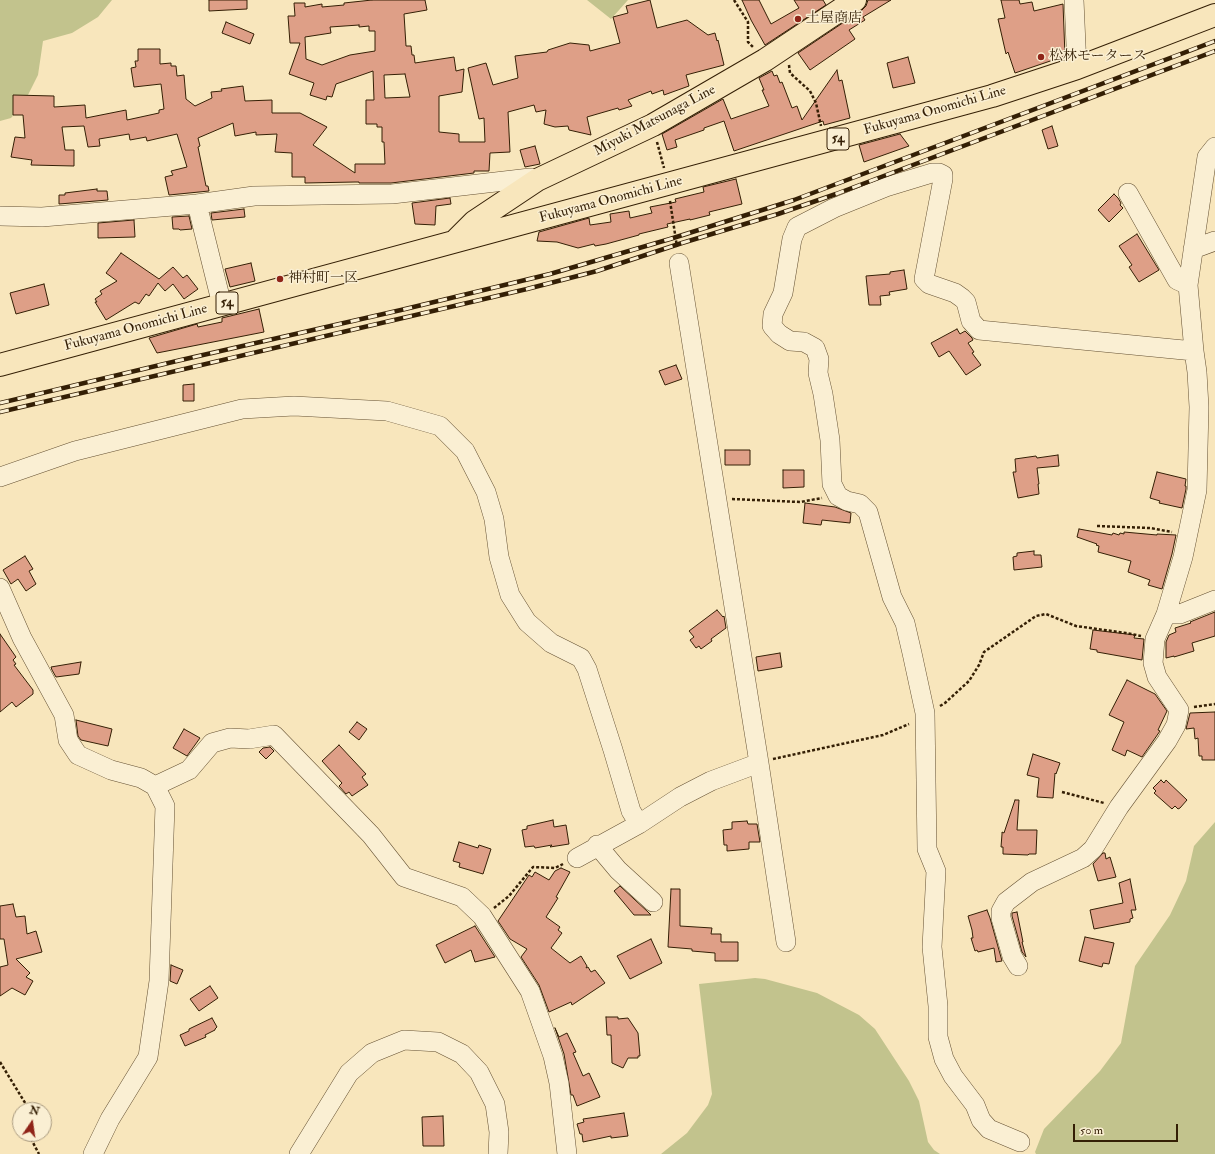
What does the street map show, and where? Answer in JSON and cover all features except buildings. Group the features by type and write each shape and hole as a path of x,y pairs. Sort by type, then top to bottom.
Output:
{"main road":[{"name":"Miyuki Matsunaga Line","path":"455,241 474,222 537,180 653,125 786,47 850,1"},
{"name":"Fukuyama Onomichi Line","path":"0,365 992,96 1077,68 1215,15"}],"street":[{"path":"1074,0 1077,68"},
{"path":"1018,966 1012,956 1001,918 1001,911 1006,902 1032,882 1083,858 1093,848 1119,807 1167,741 1176,725 1179,710 1157,677 1153,663 1155,639 1166,614 1188,534 1197,490 1199,407 1198,372 1194,351 1188,285 1207,157 1215,147"},
{"path":"1020,1142 989,1129 981,1120 975,1105 953,1076 944,1059 938,1037 938,1006 932,947 936,871 927,849 925,714 905,623 892,597 868,512 860,504 847,501 838,496 832,484 830,440 823,394 818,373 819,359 815,348 804,342 790,341 778,334 772,326 772,314 783,293 792,239 797,228 834,208 873,192 932,172 943,175 924,279 929,284 955,293 962,298 966,302 971,321 979,330 1194,351"},
{"path":"0,216 42,217 197,204 254,196 392,194 530,178 537,180"},
{"path":"1128,192 1177,280 1188,285"},
{"path":"197,204 222,305"},
{"path":"1193,249 1215,241"},
{"path":"679,263 786,942"},
{"path":"0,477 75,451 242,409 294,406 387,412 440,426 465,451 486,492 494,519 499,557 510,595 527,622 551,643 582,658 587,669 613,750 631,811 639,824"},
{"path":"0,588 22,638 64,716 68,740 78,755 111,770 141,778 155,786 165,806 159,981 148,1057 110,1119 93,1154"},
{"path":"1166,614 1180,614 1215,600"},
{"path":"155,786 189,770 212,743 230,738 249,740 274,735 372,835 404,877 462,897 482,916 530,991 553,1056 559,1083 567,1154"},
{"path":"576,858 639,824 680,797 711,781 759,763"},
{"path":"597,846 618,870 653,902"},
{"path":"299,1154 349,1074 372,1053 404,1040 438,1042 462,1054 478,1072 495,1104 499,1132 498,1154"}],"path":[{"path":"734,0 748,22 748,42 765,60"},
{"path":"786,47 790,73 810,91 816,103 825,142"},
{"path":"653,125 668,185 679,263"},
{"path":"717,499 800,502 838,496"},
{"path":"1097,526 1150,528 1188,534"},
{"path":"759,763 883,735 911,723 945,703 969,681 979,665 984,652 1036,616 1046,614 1076,626 1126,632 1155,639"},
{"path":"1179,710 1215,704"},
{"path":"1062,792 1119,807"},
{"path":"482,916 509,896 533,867 555,868 576,858"},
{"path":"0,1062 25,1102"},
{"path":"33,1142 39,1154"}],"green space":[{"path":"0,0 112,0 98,17 72,33 43,41 38,75 24,103 11,118 0,121"},
{"path":"587,0 628,0 611,19"},
{"path":"1215,822 1215,1154 1036,1154 1035,1152 1044,1129 1100,1071 1121,1043 1135,966 1170,915 1186,881 1194,846"},
{"path":"755,978 765,979 817,993 859,1015 875,1029 909,1081 919,1101 928,1142 934,1150 940,1154 661,1154 687,1133 708,1105 712,1094 699,984"}],"railway":[{"path":"0,403 550,274 670,239 794,200 1215,41"},
{"path":"0,412 527,289 597,271 778,214 836,194 1215,51"}],"place":[{"name":"土屋商店","path":"798,19"},
{"name":"松林モータース","path":"1041,57"},
{"name":"神村町一区","path":"280,279"}]}
